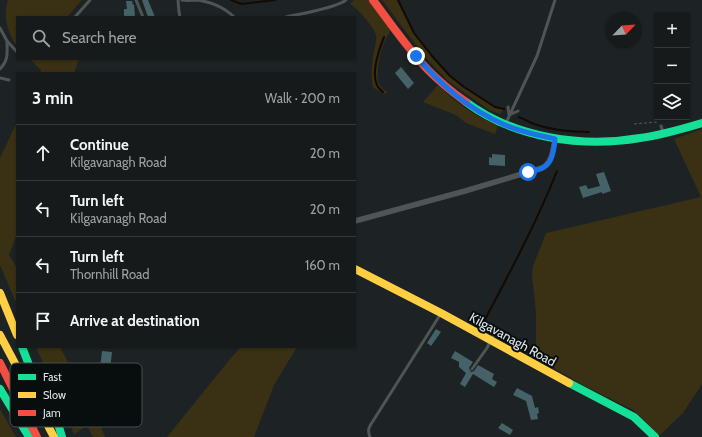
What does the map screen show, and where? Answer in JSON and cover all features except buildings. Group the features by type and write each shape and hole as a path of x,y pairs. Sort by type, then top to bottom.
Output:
{"main road":[{"path":"373,0 416,56 442,84 480,113 505,125 529,133 555,139 579,142 599,142 674,134 702,123"},
{"name":"Kilgavanagh Road","path":"356,270 492,338 575,388 634,417 655,437"},
{"path":"0,293 16,333"},
{"path":"0,335 15,363"},
{"path":"22,348 28,363"},
{"path":"0,363 10,383"},
{"path":"0,389 10,406"},
{"path":"23,427 29,437"},
{"path":"32,427 37,437"},
{"path":"49,427 54,437"},
{"path":"59,427 62,437"}],"street":[{"path":"356,221 442,194 546,166 551,158 555,139"}],"lane":[{"path":"76,16 90,0"},
{"path":"136,0 143,16"},
{"path":"178,0 180,16"},
{"path":"182,0 196,0 217,5 233,16"},
{"path":"290,16 336,5 346,0"},
{"path":"505,125 537,56 555,0"},
{"path":"0,28 16,51"},
{"path":"0,68 6,60 8,41"},
{"path":"0,78 9,80"},
{"path":"508,107 510,115"},
{"path":"510,115 518,112"},
{"path":"370,437 368,432 373,421 441,313"},
{"path":"472,369 487,348 492,338"}],"path":[{"path":"634,124 659,122 663,134"}],"shaded area":[{"path":"8,0 82,0 68,16 16,16 16,44 8,30 6,18"},
{"path":"354,0 369,0 391,30 382,48 378,69 378,82 387,92 386,94 373,86 372,68 376,35 365,18 350,4"},
{"path":"382,0 398,0 414,33 432,56 450,76 464,87 495,107 504,109 500,114 489,110 448,81 425,57"},
{"path":"31,60 79,60 74,72 40,72 41,70"},
{"path":"438,85 451,97 481,118 498,125 495,134 466,123 456,115 423,102"},
{"path":"16,124 16,237 9,255 16,266 16,303 0,265 0,158"},
{"path":"702,129 702,384 683,413 659,436 633,410 581,384 533,356 535,356 536,353 536,313 532,277 533,266 546,233 701,197 674,139"},
{"path":"36,348 61,348 68,363 43,363"},
{"path":"240,348 296,348 274,385 254,437 167,437"},
{"path":"0,409 16,437 0,437"},
{"path":"71,427 85,427 74,434"},
{"path":"88,427 101,427 105,437 93,437"}],"waterway":[{"path":"231,0 242,4 275,0"},
{"path":"398,0 414,33 450,76 495,107 504,109"},
{"path":"383,92 377,86 375,80 375,68 384,37"},
{"path":"519,117 547,128 589,132"},
{"path":"482,325 531,230 557,171"}],"traffic: fast":[{"path":"466,102 505,124 527,132 572,140 595,142 618,141 664,134 702,123"},
{"path":"22,348 28,363"},
{"path":"569,383 634,417 655,437"},
{"path":"0,389 10,406"},
{"path":"23,427 29,437"},
{"path":"59,427 62,437"}],"traffic: slow":[{"path":"356,270 441,313 569,383"},
{"path":"0,293 16,333"},
{"path":"0,335 15,363"},
{"path":"49,427 54,437"}],"traffic: jam":[{"path":"373,0 428,70 451,91 466,102"},
{"path":"0,363 10,383"},
{"path":"32,427 37,437"}],"route":[{"path":"416,56 442,84 480,113 505,125 529,133 555,139 549,163 542,168 528,172"}]}
